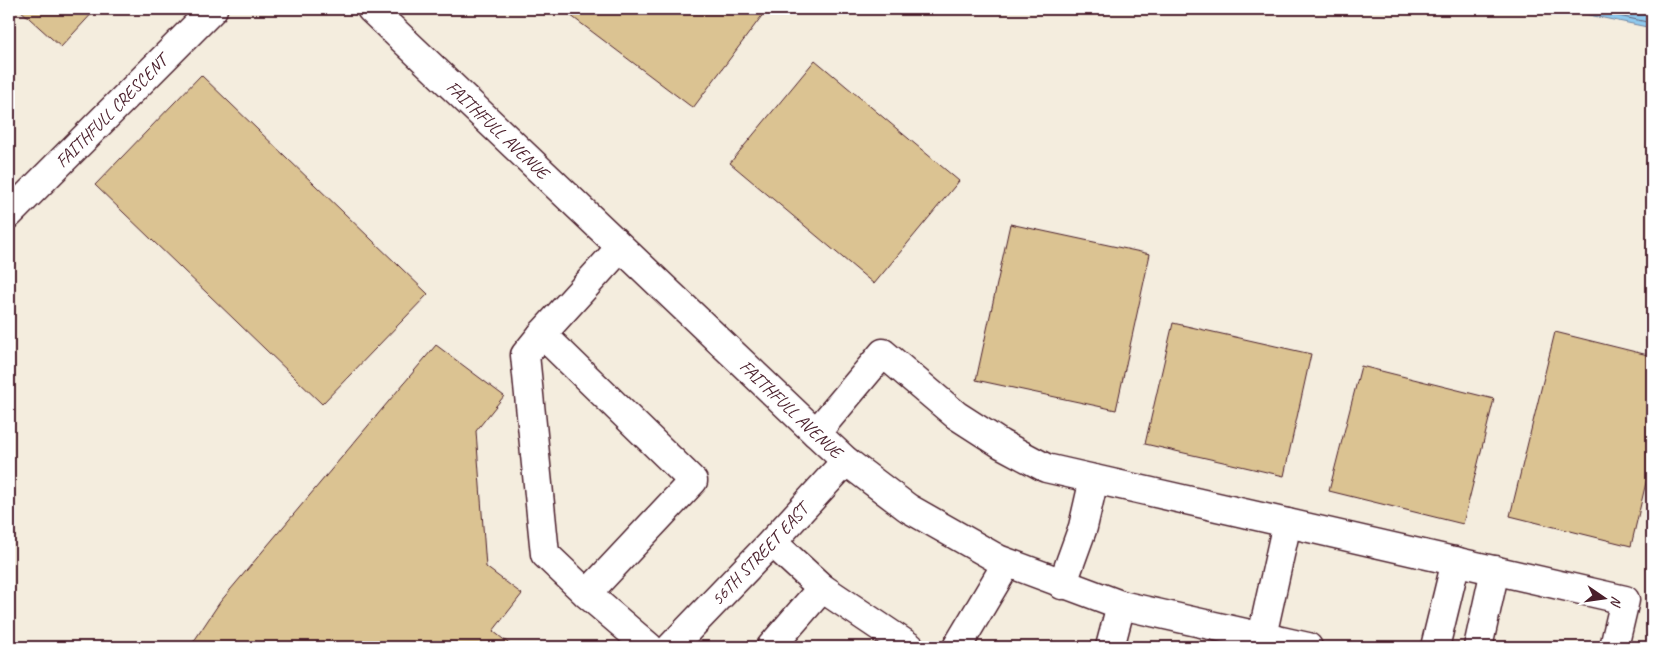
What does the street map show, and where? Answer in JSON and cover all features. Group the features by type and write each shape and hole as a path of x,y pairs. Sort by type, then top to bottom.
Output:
{"street":[{"name":"FAITHFULL CRESCENT","path":"9,214 213,9"},
{"name":"FAITHFULL AVENUE","path":"371,9 816,433 846,460 908,508 1007,563 1199,636 1262,636 1308,647"},
{"path":"620,248 525,355 545,554 649,647"},
{"path":"542,334 693,481 588,594"},
{"path":"816,433 883,354 956,415 1001,444 1046,468 1625,600 1614,647"},
{"name":"56TH STREET EAST","path":"671,647 772,542 846,460"},
{"path":"1062,584 1082,527 1094,479"},
{"path":"1262,636 1288,523"},
{"path":"772,542 822,588 910,647"},
{"path":"1435,647 1456,561"},
{"path":"957,647 1007,563"},
{"path":"1478,647 1495,570"},
{"path":"772,647 822,588"},
{"path":"1110,647 1121,605"}],"water":[{"path":"1560,9 1652,9 1652,28"}],"building":[{"path":"19,9 96,9 61,47"},
{"path":"562,9 767,9 693,108"},
{"path":"815,60 959,181 874,284 730,163"},
{"path":"201,75 428,294 322,404 95,185"},
{"path":"1010,224 1150,254 1116,410 976,380"},
{"path":"1173,323 1311,354 1284,476 1145,444"},
{"path":"1555,332 1652,356 1652,457 1631,546 1510,516"},
{"path":"436,345 504,396 476,431 486,567 522,594 493,631 513,647 190,647 220,602"},
{"path":"1361,366 1494,399 1463,524 1329,491"}]}
